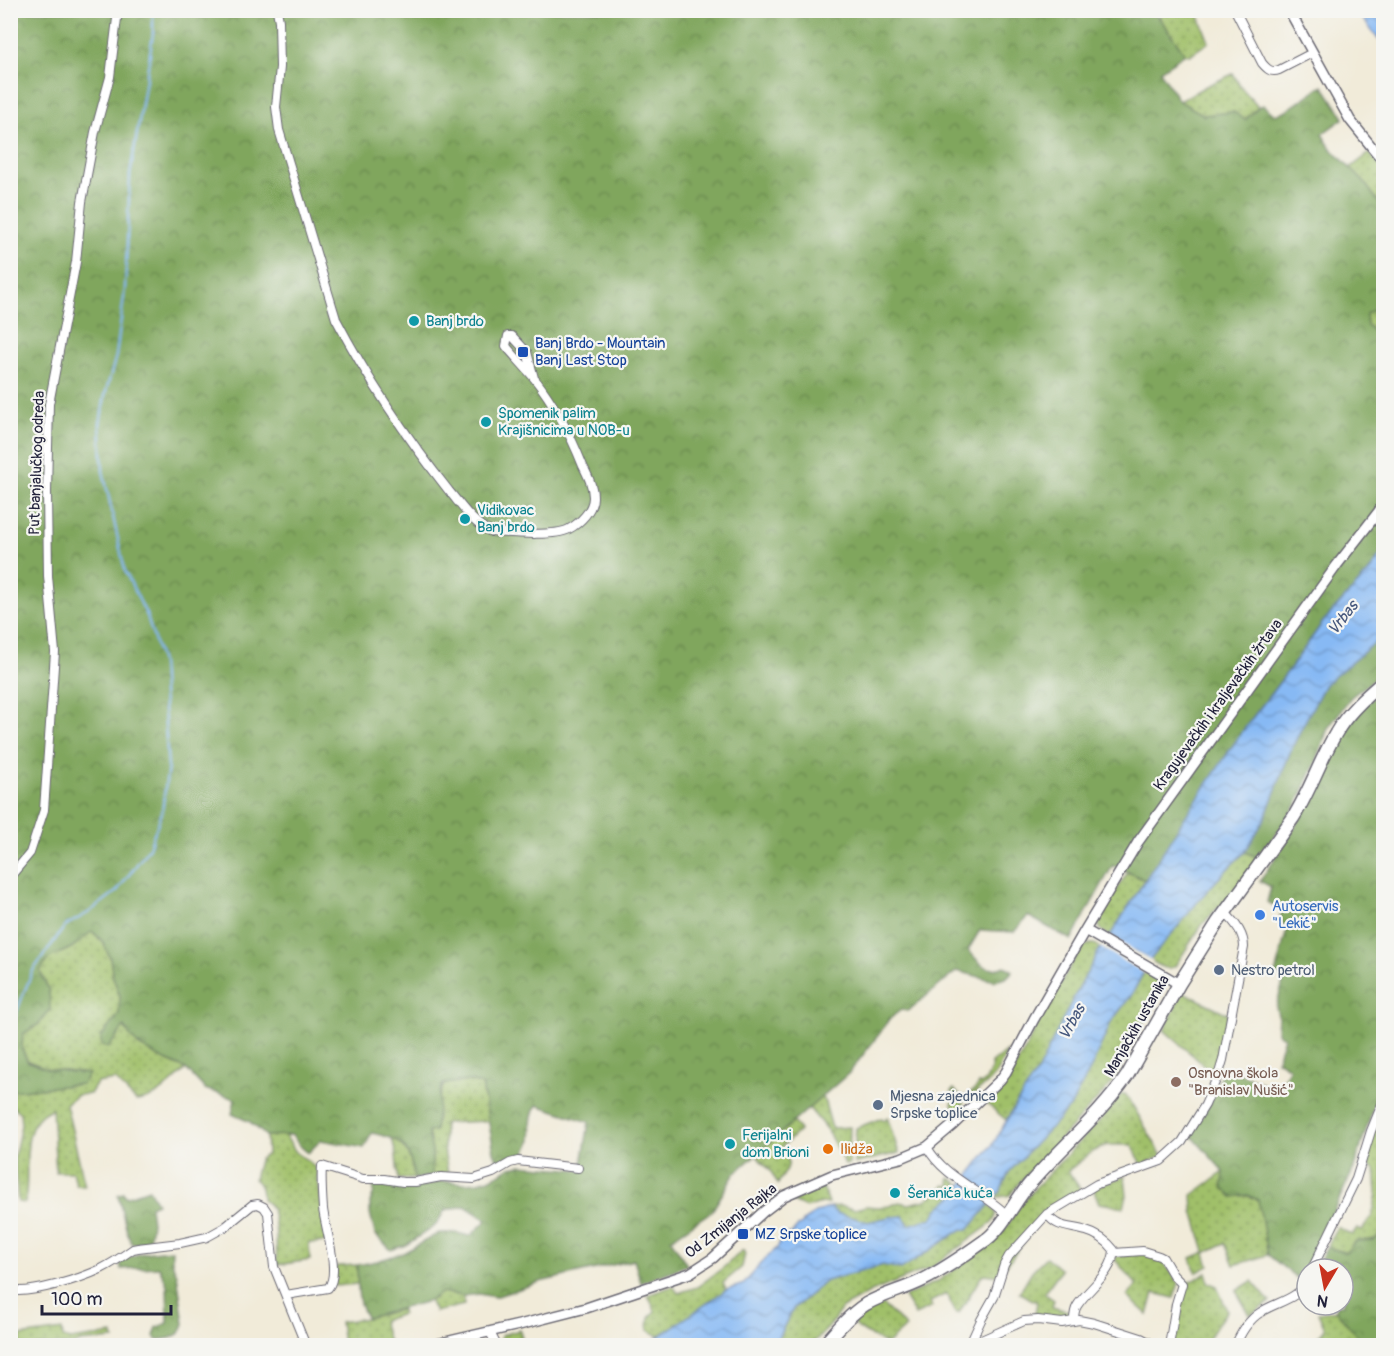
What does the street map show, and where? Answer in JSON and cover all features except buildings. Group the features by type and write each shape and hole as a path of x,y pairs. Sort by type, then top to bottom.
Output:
{"main road":[{"name":"Manjačkih ustanika","path":"823,1346 845,1321 865,1305 920,1282 990,1237 1031,1182 1093,1118 1127,1076 1179,984 1224,912 1293,818 1336,733 1353,710 1383,681"}],"street":[{"name":"Put banjalučkog odreda","path":"10,877 30,853 44,810 55,651 48,576 47,492 50,404 76,262 82,202 95,132 110,77 118,10"},
{"path":"277,10 280,67 276,107 279,130 336,319 423,459 469,515 484,529 491,532 545,534 567,530 580,521 592,504 590,481 578,453 534,378 506,346 508,336 512,336 527,352 534,378"},
{"path":"1235,10 1267,69 1275,72 1312,53"},
{"path":"1290,10 1350,120 1383,162"},
{"name":"Kragujevačkih i kraljevačkih žrtava","path":"1085,930 1138,842 1337,565 1379,511 1383,502"},
{"path":"969,1345 994,1297 1009,1256 1047,1214 1097,1184 1161,1161 1182,1142 1205,1105 1223,1060 1244,948 1244,939 1235,922 1224,912"},
{"path":"1085,930 1179,984"},
{"name":"Od Zmijanja Rajka","path":"428,1346 586,1308 683,1276 712,1258 784,1196 832,1176 901,1158 927,1147 953,1125 1006,1072 1085,930"},
{"path":"1318,1257 1356,1179 1383,1099"},
{"path":"927,1147 935,1158 953,1174 1007,1215"},
{"path":"286,1295 328,1288 332,1283 333,1266 324,1210 322,1166 363,1179 403,1182 441,1177 474,1179 493,1173 510,1162 518,1161 578,1168"},
{"path":"10,1290 33,1290 91,1273 133,1249 207,1237 225,1227 255,1204 264,1207 268,1213 273,1264 306,1346"},
{"path":"1047,1214 1057,1224 1085,1230 1101,1238 1112,1247 1114,1253 1098,1283 1077,1306 1074,1321"},
{"path":"1114,1253 1143,1251 1159,1256 1163,1258 1173,1275 1182,1284 1169,1346"},
{"path":"1235,1346 1252,1319 1295,1295"},
{"path":"969,1345 1028,1321 1062,1323 1083,1321 1106,1326 1141,1338 1156,1346"},
{"path":"490,1332 497,1346"}],"green space":[{"path":"11,11 1146,11 1159,17 1185,54 1160,71 1179,101 1204,115 1234,112 1245,120 1263,105 1275,115 1287,110 1323,85 1344,118 1322,134 1330,147 1364,182 1383,208 1383,305 1366,314 1367,325 1379,337 1380,355 1383,356 1383,551 1369,572 1323,622 1244,729 1145,880 1113,865 1071,940 1028,916 1014,932 980,930 968,950 988,968 1005,966 1013,971 1006,978 995,981 957,971 908,1011 901,1010 889,1019 849,1073 735,1173 712,1211 671,1239 687,1265 641,1283 634,1260 540,1282 495,1297 479,1294 463,1296 442,1292 429,1301 367,1318 359,1300 357,1265 403,1253 439,1233 470,1236 487,1220 465,1206 445,1210 436,1225 406,1245 391,1250 375,1234 370,1213 370,1202 374,1192 373,1184 422,1186 441,1181 478,1182 489,1179 510,1167 521,1165 581,1170 589,1122 537,1105 532,1118 531,1140 522,1159 497,1159 482,1085 470,1081 443,1084 435,1131 428,1132 432,1151 432,1176 415,1179 404,1146 392,1139 372,1133 364,1148 321,1140 308,1153 292,1135 266,1136 250,1122 232,1114 235,1099 205,1089 186,1069 138,1045 124,1027 108,1048 101,1045 101,1037 119,1014 120,996 113,977 110,958 103,942 92,931 71,948 51,957 44,964 40,971 49,991 50,1010 39,1024 23,1034 22,1049 28,1062 49,1069 89,1074 82,1084 11,1091"},
{"path":"1163,11 1176,11 1176,13 1197,11 1209,42 1190,55 1185,54 1159,17"},
{"path":"1233,74 1258,107 1245,120 1234,112 1204,115 1179,101 1206,86"},
{"path":"1370,153 1383,168 1383,208 1364,182 1350,168"},
{"path":"1383,305 1383,356 1380,355 1379,337 1367,325 1366,314"},
{"path":"1383,636 1383,672 1351,697 1328,728 1317,760 1297,804 1258,861 1255,856 1245,852 1264,820 1290,752 1325,684"},
{"path":"1383,689 1383,1085 1372,1111 1354,1168 1312,1257 1295,1257 1295,1276 1268,1255 1258,1200 1247,1195 1233,1197 1223,1188 1224,1172 1191,1135 1214,1096 1223,1068 1277,1090 1290,1068 1277,1060 1284,1037 1277,1033 1276,1007 1284,979 1275,974 1288,926 1279,922 1282,909 1267,902 1271,887 1260,881 1297,824 1342,732 1359,710"},
{"path":"1245,852 1255,856 1258,861 1226,901 1202,925 1175,966 1166,968 1150,960 1207,891"},
{"path":"1128,872 1145,880 1110,936 1101,930 1098,923 1100,914"},
{"path":"91,931 103,941 120,996 119,1014 101,1037 115,1040 124,1026 129,1034 143,1046 186,1069 163,1090 144,1100 136,1101 115,1080 97,1083 90,1094 77,1095 66,1104 85,1186 76,1185 73,1172 56,1172 52,1109 41,1116 33,1125 29,1137 25,1203 18,1202 14,1158 21,1125 20,1113 11,1105 11,1091 82,1084 88,1074 49,1069 28,1061 22,1049 22,1034 39,1024 49,991 40,971 49,957 71,948"},
{"path":"1090,944 1101,947 1038,1071 1006,1120 986,1103 1012,1073 1080,950"},
{"path":"1144,972 1158,981 1161,991 1129,1047 1119,1073 1010,1195 993,1198 1000,1192 1009,1172 1070,1107 1090,1070 1111,1022 1132,994"},
{"path":"1183,992 1228,1014 1215,1075 1164,1030"},
{"path":"1008,1050 995,1076 969,1099 962,1102 964,1104 960,1108 955,1109 952,1103 956,1099 951,1091 954,1089 965,1097 975,1090 985,1080 992,1063"},
{"path":"470,1081 482,1084 489,1121 444,1123 444,1150 448,1173 432,1176 432,1151 427,1132 444,1084"},
{"path":"1121,1094 1125,1094 1129,1099 1162,1156 1142,1165 1132,1145 1107,1145 1092,1152 1068,1171 1081,1190 1045,1212 999,1276 982,1275 959,1313 956,1313 946,1294 930,1302 932,1307 915,1315 904,1297 938,1281 993,1243 1034,1189 1107,1113"},
{"path":"823,1096 832,1128 850,1127 849,1164 845,1165 827,1130 809,1108"},
{"path":"1383,1110 1383,1234 1373,1240 1355,1241 1346,1253 1327,1247 1337,1227 1352,1235 1357,1228 1362,1230 1372,1217 1377,1193 1375,1169 1364,1163 1374,1128"},
{"path":"887,1117 899,1153 855,1163 856,1128 882,1118 884,1121"},
{"path":"793,1122 800,1130 782,1147 788,1164 778,1184 770,1170 756,1154"},
{"path":"285,1135 296,1152 310,1162 317,1171 326,1242 309,1243 310,1260 276,1265 274,1216 269,1205 262,1199 261,1188 254,1179 259,1160 267,1154 266,1136"},
{"path":"392,1138 406,1151 415,1179 398,1179"},
{"path":"1224,1172 1223,1188 1259,1200 1268,1255 1234,1265 1225,1243 1205,1253 1209,1266 1196,1273 1191,1258 1205,1252 1193,1211 1192,1195"},
{"path":"1125,1176 1127,1196 1124,1207 1099,1203 1093,1188"},
{"path":"950,1178 961,1185 954,1195 938,1209 932,1218 909,1225 890,1217 868,1222 835,1213 831,1207 855,1209 866,1206 890,1206 899,1202 909,1204 926,1200 945,1185 947,1187 951,1184"},
{"path":"823,1187 829,1204 821,1203 806,1208 791,1201"},
{"path":"149,1189 157,1203 150,1206 152,1223 149,1241 132,1244 118,1195 123,1193 126,1197"},
{"path":"989,1205 996,1212 992,1223 932,1267 871,1292 842,1308 829,1327 811,1345 774,1346 793,1309 826,1281 883,1265 917,1259 962,1229 968,1230"},
{"path":"1383,1234 1383,1345 1368,1345 1361,1341 1342,1317 1355,1317 1355,1257 1322,1257 1327,1247 1346,1253 1355,1241 1373,1240"},
{"path":"172,1250 172,1262 177,1274 184,1324 180,1333 171,1338 157,1340 154,1336 157,1327 168,1323 167,1285 159,1267 121,1269 120,1262 138,1254"},
{"path":"743,1250 745,1254 742,1267 723,1283 726,1290 659,1336 648,1330 649,1318 655,1311 648,1295 673,1286 678,1293 697,1287"},
{"path":"1143,1253 1162,1261 1179,1283 1174,1298 1154,1293 1148,1315 1127,1296 1137,1285 1115,1260 1117,1256"},
{"path":"1046,1257 1061,1270 1044,1293 1054,1300 1052,1307 1071,1312 1066,1318 1032,1316 1035,1313 1037,1302 1019,1293 1032,1271"},
{"path":"357,1265 358,1284 335,1286 338,1266"},
{"path":"1207,1273 1208,1282 1217,1286 1227,1311 1205,1345 1173,1346 1183,1290 1189,1282"},
{"path":"1252,1281 1270,1302 1250,1315 1236,1291"},
{"path":"442,1292 463,1296 464,1305 435,1312 429,1301"},
{"path":"883,1305 906,1327 886,1345 852,1322"},
{"path":"402,1309 402,1314 382,1321 390,1345 343,1345 340,1322"},
{"path":"1320,1317 1342,1317 1361,1341 1368,1345 1325,1345 1316,1338 1325,1329"},
{"path":"62,1330 63,1338 71,1340 113,1334 114,1339 81,1342 74,1345 19,1346 20,1336"},
{"path":"520,1330 524,1345 502,1345 500,1339 502,1335"}],"water":[{"path":"1357,11 1383,13 1383,41 1378,39"},
{"name":"Vrbas","path":"1383,551 1383,636 1325,684 1290,752 1264,820 1245,852 1205,893 1150,960 1132,994 1111,1022 1090,1070 1070,1107 1009,1172 1000,1192 968,1230 962,1229 901,1269 883,1265 826,1281 793,1309 774,1345 646,1346 726,1290 744,1284 778,1247 785,1235 792,1233 804,1220 817,1212 831,1207 836,1213 868,1222 903,1216 909,1225 932,1218 938,1209 954,1195 993,1144 1038,1071 1101,947 1187,814 1244,729 1323,622 1369,572"}],"pier":[{"path":"1107,935 1153,961 1146,974 1098,946"}],"waterway":[{"path":"10,1029 32,972 65,926 88,913 117,891 149,848 162,812 168,767 161,662 147,616 125,571 103,471 100,424 116,356 125,289 130,175 153,33 153,10"}],"place":[{"name":"Banj brdo","path":"414,321"},
{"name":"Banj Brdo - Mountain Banj Last Stop","path":"523,352"},
{"name":"Spomenik palim Krajišnicima u NOB-u","path":"486,422"},
{"name":"Vidikovac Banj brdo","path":"465,519"},
{"name":"Autoservis \"Lekić\"","path":"1260,915"},
{"name":"Nestro petrol","path":"1219,970"},
{"name":"Osnovna škola \"Branislav Nušić\"","path":"1176,1082"},
{"name":"Mjesna zajednica Srpske toplice","path":"878,1105"},
{"name":"Ferijalni dom Brioni","path":"730,1144"},
{"name":"Ilidža","path":"828,1149"},
{"name":"Šeranića kuća","path":"895,1193"},
{"name":"MZ Srpske toplice","path":"743,1234"}]}
